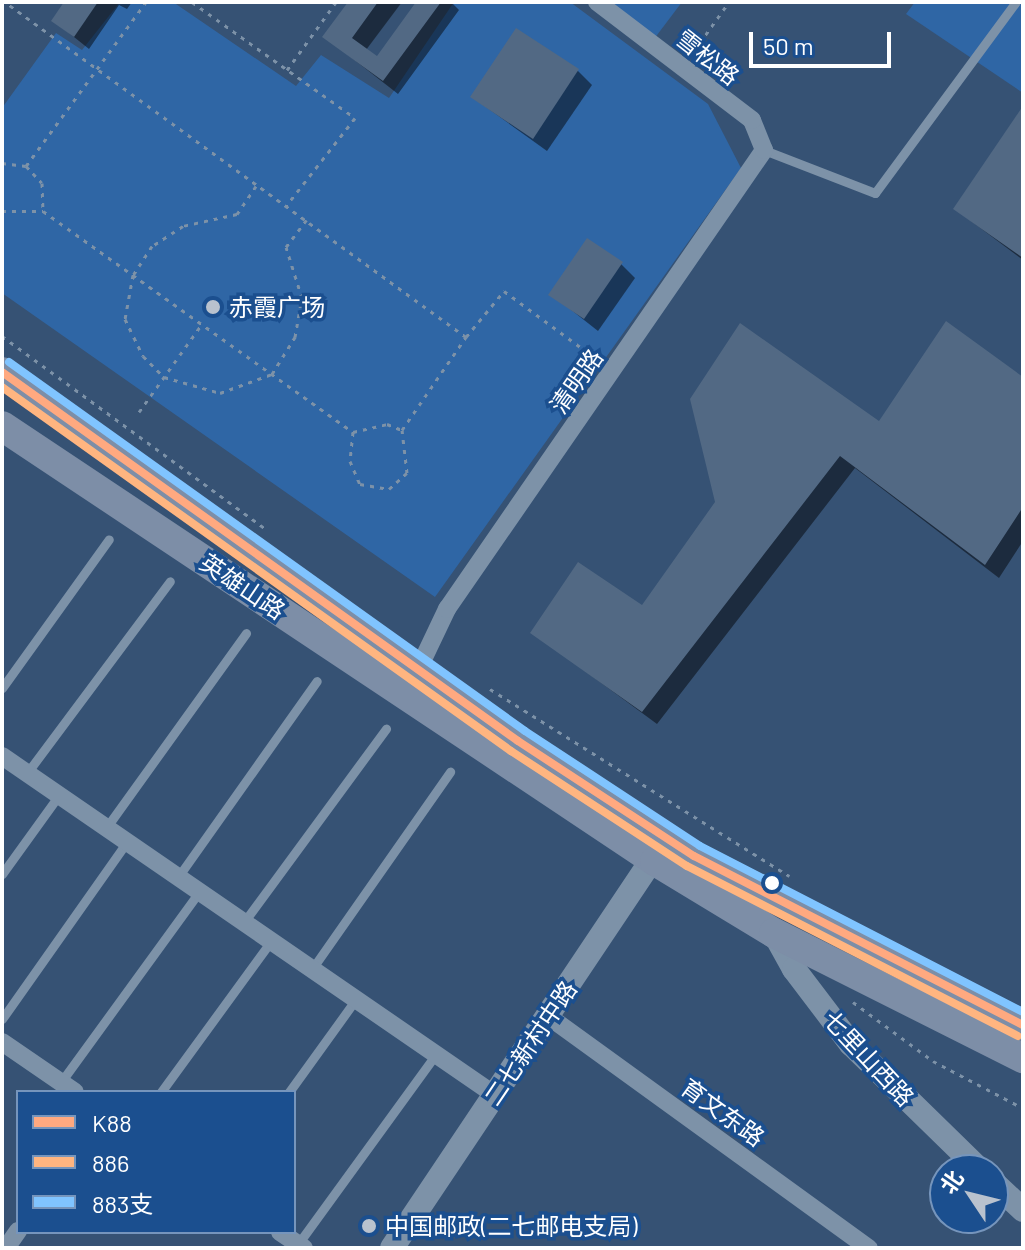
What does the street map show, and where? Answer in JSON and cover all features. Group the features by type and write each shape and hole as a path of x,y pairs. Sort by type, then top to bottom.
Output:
{"main road":[{"name":"英雄山路","path":"6,384 418,670 774,933 1023,1058"},
{"name":"英雄山路","path":"2,426 660,849 725,874 1023,1025"}],"street":[{"name":"雪松路","path":"597,2 680,70 752,120 764,150"},
{"name":"清明路","path":"418,670 447,609 764,150"},
{"path":"2,756 495,1095"},
{"name":"二七新村中路","path":"392,1248 660,849"},
{"name":"七里山西路","path":"774,933 794,969 851,1044 964,1154"},
{"name":"育文东路","path":"548,1016 869,1248"},
{"path":"2,1042 68,1087"},
{"path":"283,1234 301,1246"}],"lane":[{"path":"764,150 875,193 1016,2"},
{"path":"2,688 109,539"},
{"path":"27,773 170,581"},
{"path":"106,828 246,633"},
{"path":"178,877 317,681"},
{"path":"244,922 386,729"},
{"path":"312,969 450,772"},
{"path":"2,874 59,795"},
{"path":"2,1019 127,842"},
{"path":"68,1087 199,892"},
{"path":"162,1090 271,941"},
{"path":"290,1090 356,999"},
{"path":"301,1246 436,1054"}],"path":[{"path":"5,2 466,337"},
{"path":"26,166 146,2"},
{"path":"192,2 355,118 286,206"},
{"path":"287,70 336,2"},
{"path":"680,70 729,2"},
{"path":"2,163 26,166 42,183 43,211"},
{"path":"256,185 237,214 183,226 152,246 133,275 125,319 143,356 164,377 220,393 272,374 295,337 302,298 286,247 306,220"},
{"path":"2,211 43,211 353,432 387,424 402,430"},
{"path":"353,432 350,461 360,484 389,489 407,473 402,430 466,337 504,291 612,371"},
{"path":"139,412 202,324"},
{"path":"2,336 268,530"},
{"path":"483,684 795,879"}],"shaded area":[{"path":"120,2 173,2 296,86 321,55 389,98 454,2 570,2 708,104 741,168 435,597 2,293 2,108 56,33 82,50"},
{"path":"597,2 682,2 651,43"},
{"path":"915,2 1023,2 1023,93 906,14"}],"building":[{"path":"64,2 98,2 74,37 51,21"},
{"path":"348,2 378,2 352,38 377,56 416,2 441,2 383,81 322,37"},
{"path":"516,28 579,69 533,139 470,97"},
{"path":"1023,106 1023,258 953,209"},
{"path":"587,238 623,262 584,319 548,295"},
{"path":"946,321 1023,377 1023,507 985,565 840,456 642,712 530,633 578,562 642,605 715,502 690,399 740,323 879,421"}],"transit line":[{"name":"883支","path":"9,362 525,731 700,846 1023,1012"},
{"name":"K88","path":"2,372 518,741 694,856 1023,1025"},
{"name":"886","path":"2,387 511,751 687,866 1018,1036"}],"place":[{"name":"赤霞广场","path":"213,307"},
{"name":"中国邮政(二七邮电支局)","path":"369,1226"}]}
